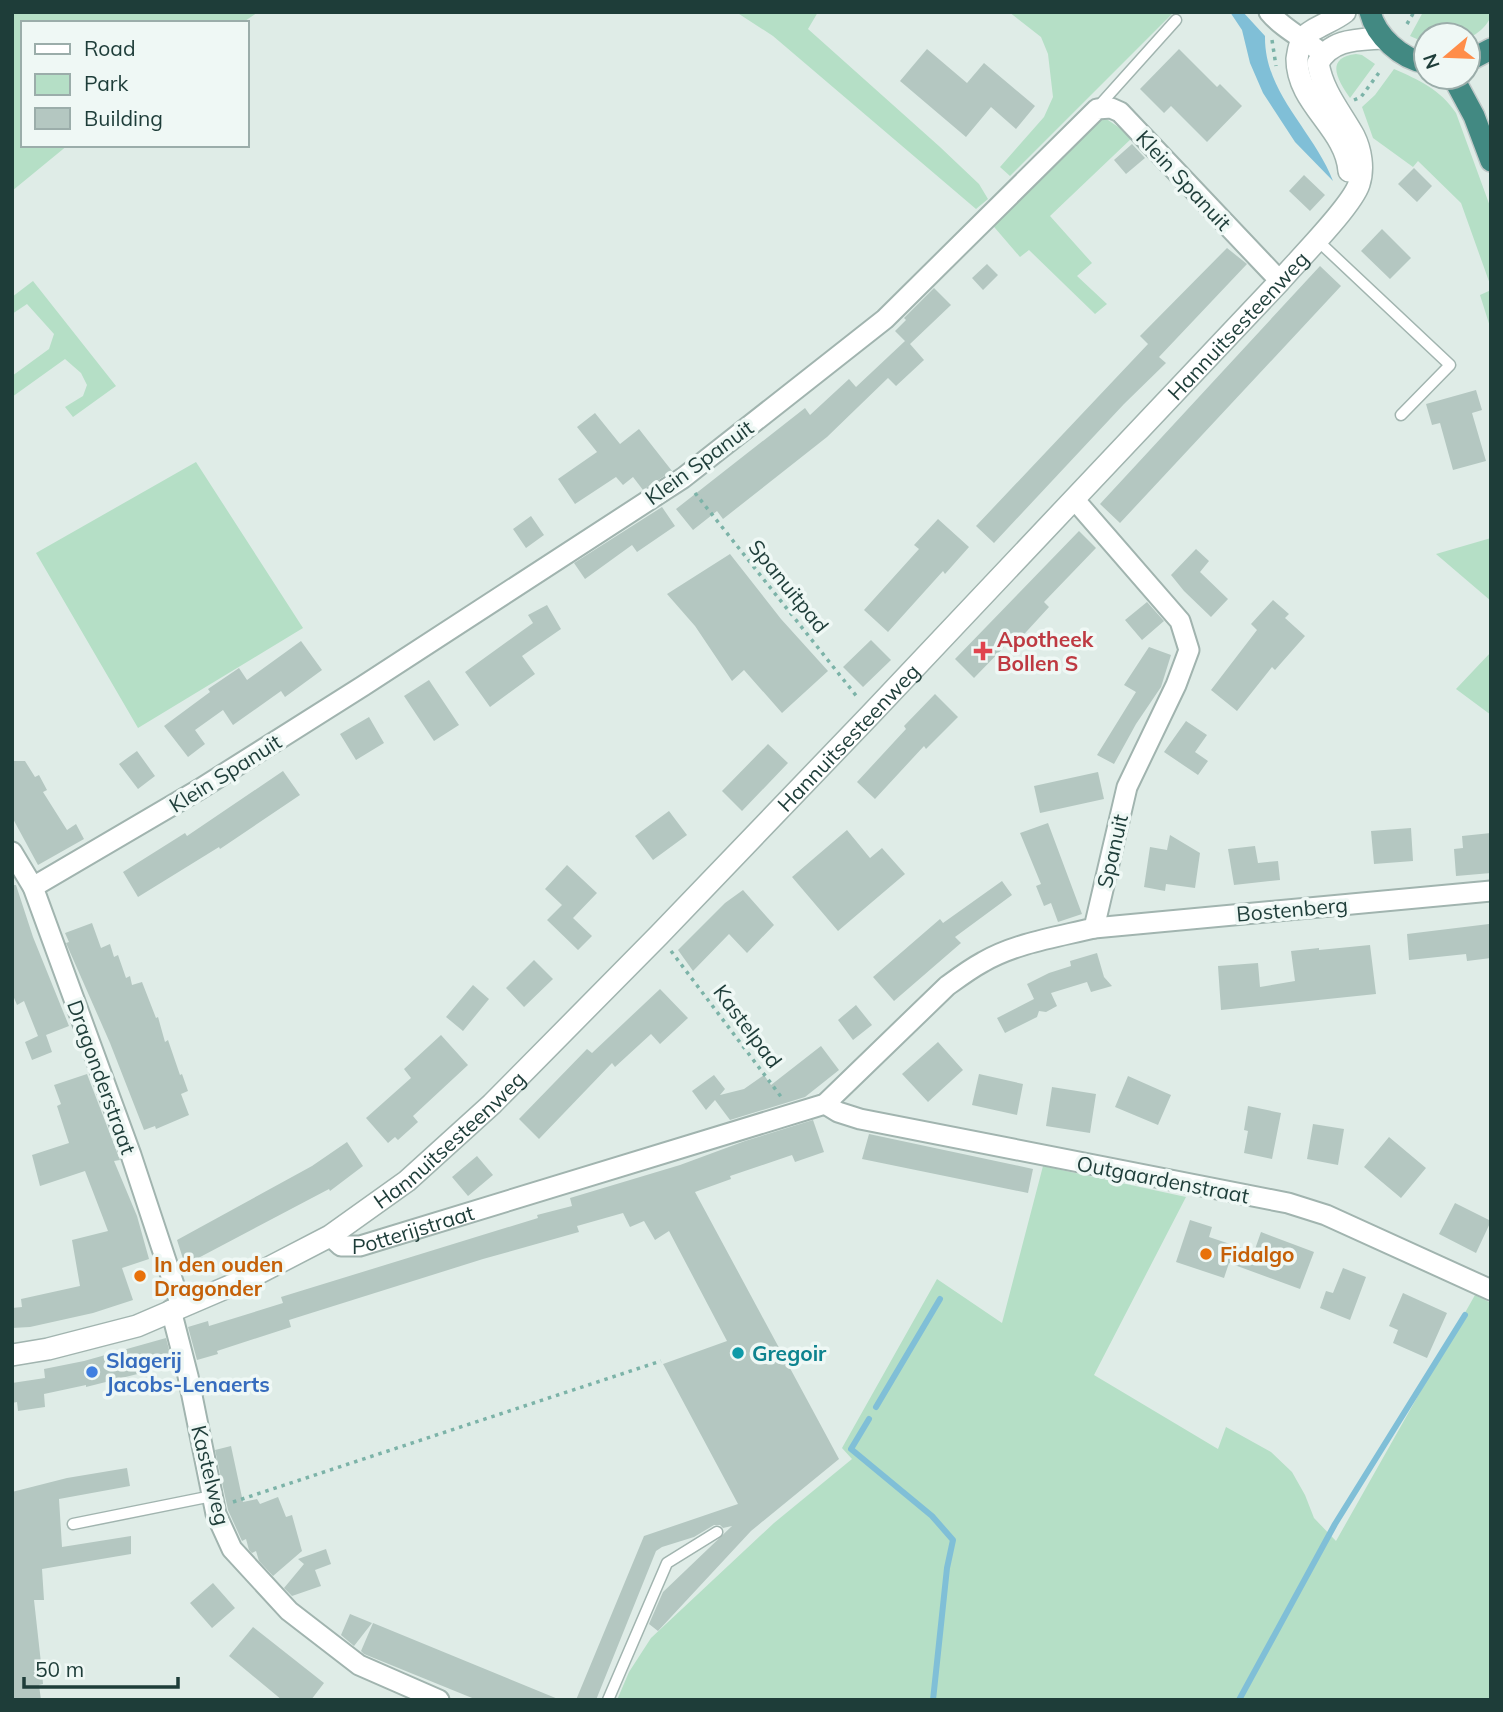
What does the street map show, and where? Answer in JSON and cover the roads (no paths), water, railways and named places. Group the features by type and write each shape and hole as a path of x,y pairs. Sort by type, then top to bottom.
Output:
{"highway":[{"path":"1370,12 1383,38 1400,52 1412,57"},
{"path":"1461,91 1474,116 1491,160"}],"street":[{"path":"1303,37 1345,12"},
{"path":"1272,17 1323,54 1334,45 1350,40 1383,38"},
{"name":"Hannuitsesteenweg","path":"1303,37 1298,53 1297,72 1303,89 1343,147 1348,159 1349,184 1341,211"},
{"name":"Hannuitsesteenweg","path":"330,1236 408,1181 492,1104 659,935 1280,281 1341,211 1359,186 1361,153 1321,80 1318,63 1323,54"},
{"name":"Klein Spanuit","path":"33,887 235,767 683,478 885,319 1097,109 1111,108 1120,112 1280,281"},
{"name":"Spanuit","path":"1074,499 1180,621 1189,650 1176,685 1127,787 1094,928"},
{"name":"Dragonderstraat","path":"12,852 33,887 131,1155 176,1308"},
{"name":"Bostenberg","path":"1094,928 1491,891"},
{"path":"825,1104 947,986 965,973 985,960 1028,944 1094,928"},
{"name":"Potterijstraat","path":"12,1355 48,1349 137,1326 251,1277 330,1236 341,1246 360,1246 825,1104"},
{"name":"Outgaardenstraat","path":"825,1104 838,1112 860,1119 1288,1203 1326,1215 1491,1290"},
{"name":"Kastelweg","path":"176,1308 213,1502 232,1549 289,1611 359,1665 439,1700"}],"lane":[{"path":"1097,109 1176,20"},
{"path":"1316,239 1450,365 1401,415"},
{"path":"73,1524 213,1502"},
{"path":"608,1700 667,1563 717,1532"}],"water":[{"path":"1230,12 1243,12 1265,36 1267,57 1281,94 1325,163 1333,181 1295,142 1263,93 1250,63 1242,30"}],"waterway":[{"path":"876,1407 940,1299"},
{"path":"1239,1700 1335,1524 1465,1315"},
{"path":"869,1419 851,1449 932,1516 953,1540 947,1568 933,1700"}],"place":[{"name":"Apotheek Bollen S","path":"983,651"},
{"name":"Fidalgo","path":"1206,1254"},
{"name":"In den ouden Dragonder","path":"140,1276"},
{"name":"Gregoir","path":"738,1353"},
{"name":"Slagerij Jacobs-Lenaerts","path":"92,1372"}]}
